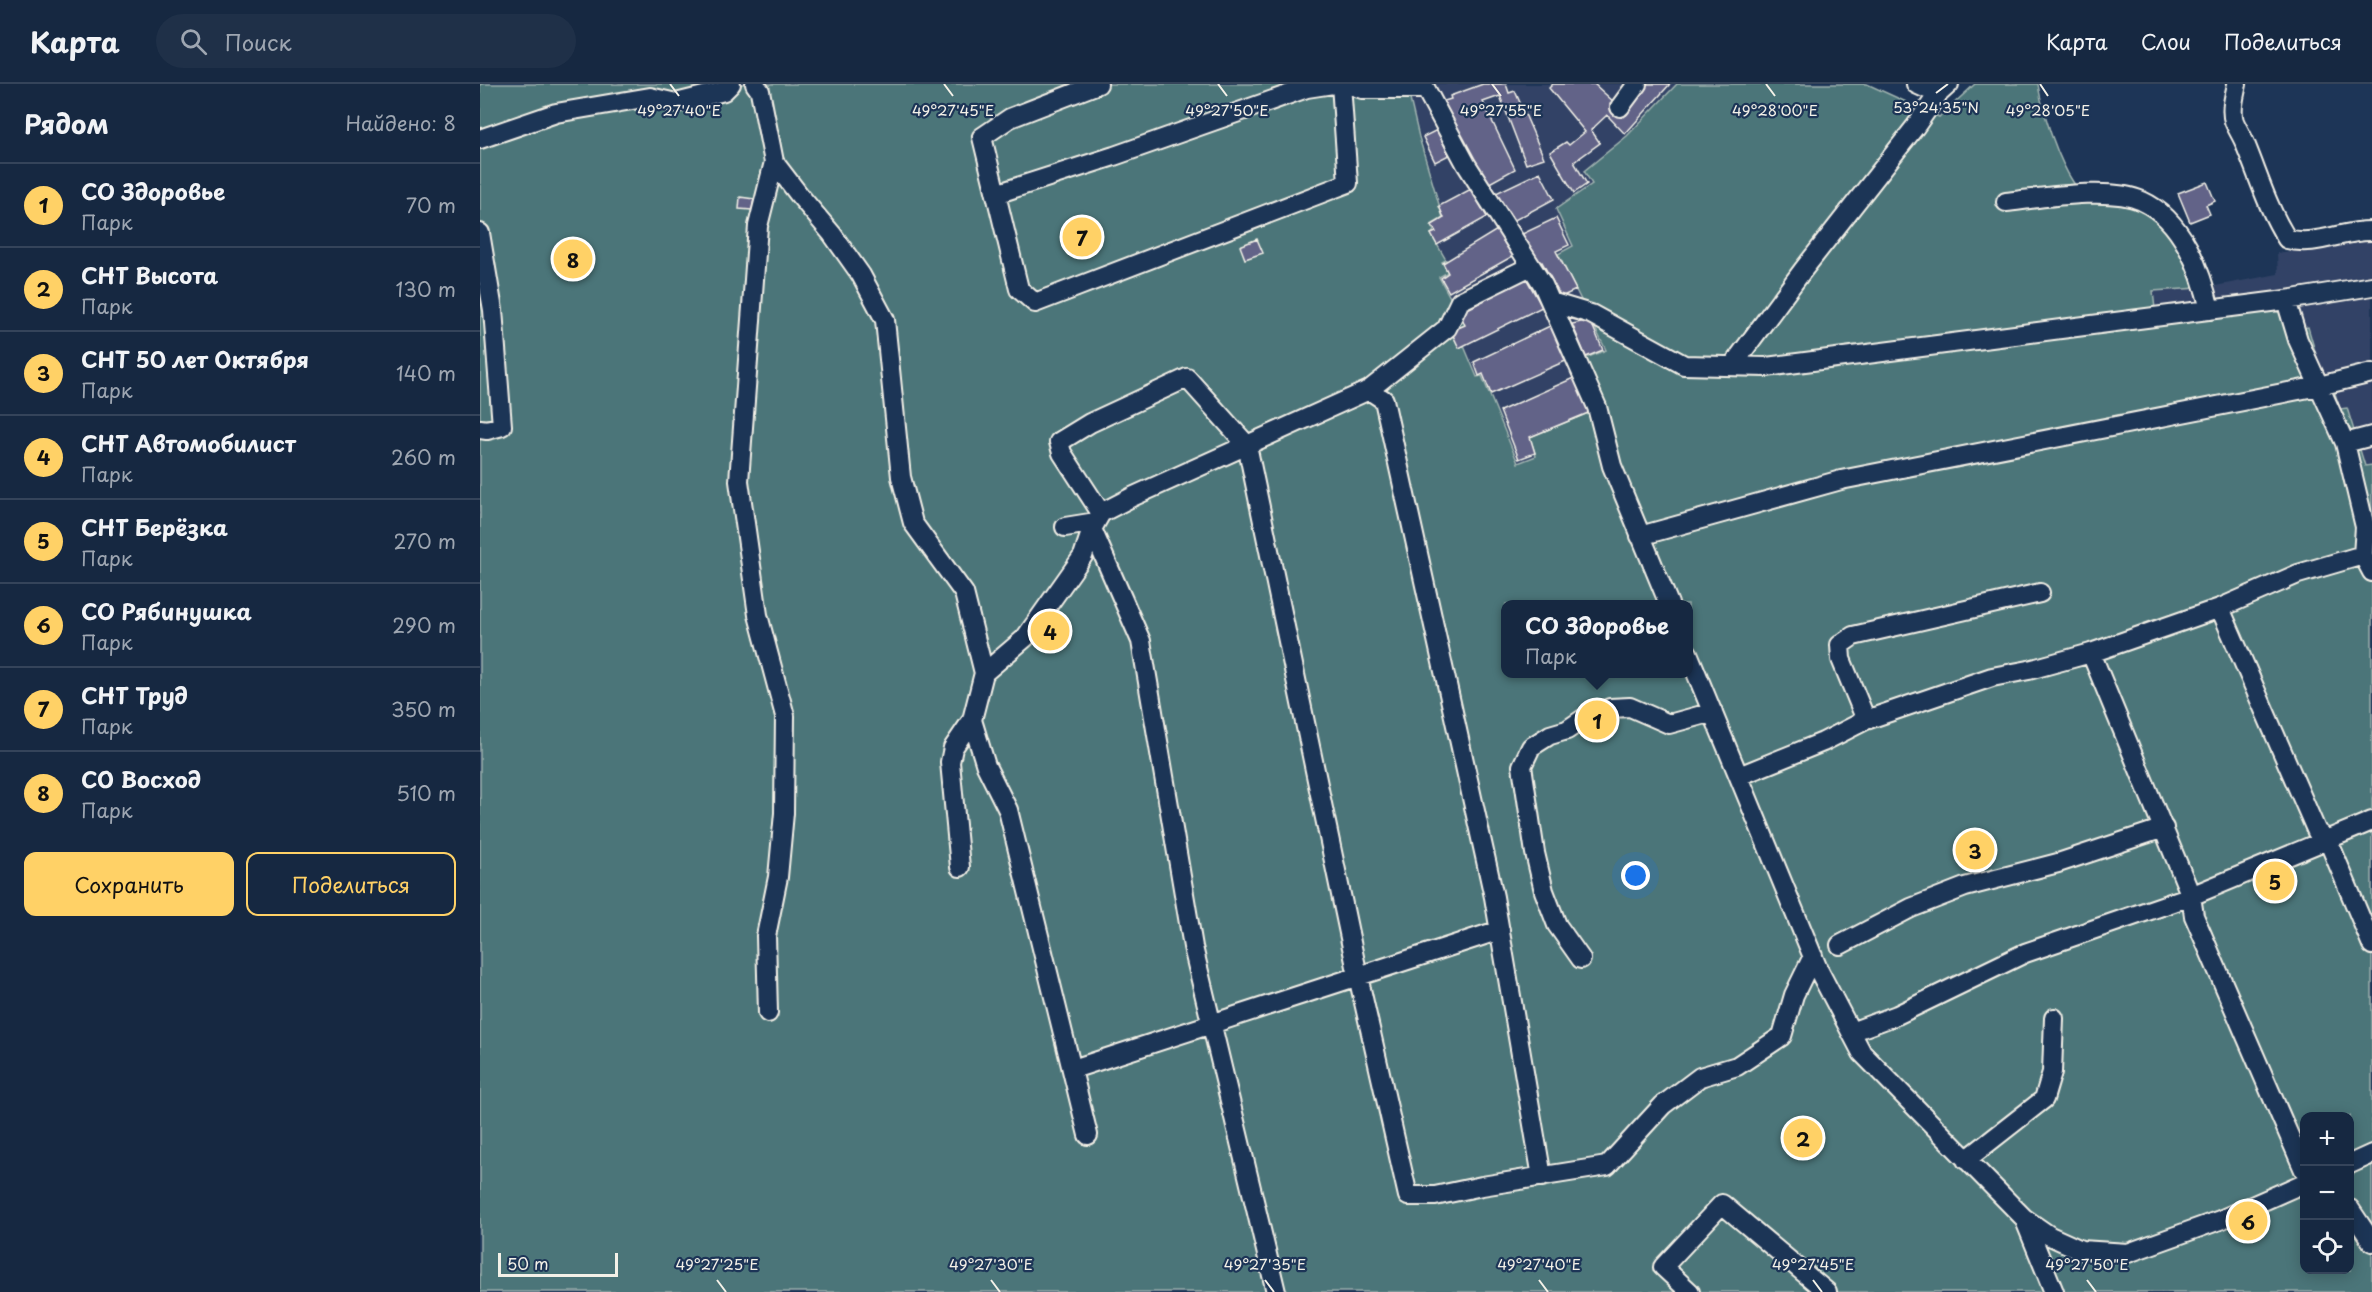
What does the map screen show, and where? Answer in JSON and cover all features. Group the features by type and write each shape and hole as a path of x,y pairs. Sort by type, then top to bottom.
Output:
{"street":[{"path":"480,140 556,113 650,97 676,103 724,92 731,84"},
{"path":"755,84 760,91 774,162 758,226 739,481 758,615 785,716 783,824 778,877 766,936 768,1013"},
{"path":"1098,84 1010,118 982,137 1019,290 1035,303 1348,183 1341,84"},
{"path":"996,194 1114,156 1307,88 1333,84"},
{"path":"1348,84 1362,89 1423,86 1466,164 1543,285 1597,407 1612,466 1667,600"},
{"path":"1620,106 1637,84"},
{"path":"1732,366 1943,89 1916,84"},
{"path":"2237,84 2232,105 2233,119 2246,144 2258,181 2275,220 2287,239 2299,242 2311,241 2372,231"},
{"path":"774,162 832,234 861,275 885,320 902,477 913,524 964,593 984,673 972,720 953,748 950,762 960,867"},
{"path":"2006,202 2099,193 2140,199 2160,211 2184,242 2204,281 2210,310"},
{"path":"480,233 494,310 502,426 487,430 480,429"},
{"path":"1065,527 1097,522 1132,497 1369,390 1447,328 1460,301 1531,266"},
{"path":"1551,302 1591,314 1684,365 1766,367 2286,300 2372,285"},
{"path":"2286,300 2298,340 2345,443 2366,528 2363,555 2372,572"},
{"path":"1640,536 1841,480 2319,386 2372,373"},
{"path":"1276,1292 1193,947 1141,641 1078,474 1062,453 1059,442 1090,423 1187,378 1248,445 1358,976 1408,1196 1435,1196 1607,1166 1663,1105 1700,1077 1737,1066 1782,1036 1794,995 1813,956"},
{"path":"1369,390 1384,400 1500,930 1542,1177"},
{"path":"2345,443 2372,436"},
{"path":"984,673 1025,638 1083,556 1097,522"},
{"path":"1739,776 1823,742 1866,720 1992,677 2029,670 2091,653 2220,608 2298,574 2363,555"},
{"path":"1866,720 1841,659 1840,645 1853,636 2040,593"},
{"path":"2220,608 2317,832 2328,840 2372,945"},
{"path":"2091,653 2191,896 2194,916 2302,1166"},
{"path":"1693,663 1813,956 1862,1053 2024,1218 2050,1236 2081,1250 2128,1253 2220,1220 2300,1185"},
{"path":"1581,959 1557,925 1544,891 1535,853 1522,766 1531,747 1550,735 1567,730 1583,719 1610,708 1629,707 1669,724 1713,712"},
{"path":"972,720 986,766 1008,810 1088,1135"},
{"path":"1851,1032 1897,1015 2025,953 2191,896 2372,821"},
{"path":"1840,945 1911,908 1965,887 2058,863 2164,828"},
{"path":"1073,1069 1211,1022 1500,930"},
{"path":"1966,1160 2044,1099 2052,1072 2054,1018"},
{"path":"2354,1162 2372,1154"},
{"path":"1690,1292 1663,1268 1722,1204 1827,1292"},
{"path":"2354,1216 2372,1242"},
{"path":"2024,1218 2054,1292"}],"shaded area":[{"path":"1372,84 1677,84 1627,136 1584,171 1592,183 1574,246 1558,254 1606,350 1573,363 1593,411 1536,456 1518,463 1482,376 1477,378 1464,346 1459,348 1451,331 1465,324 1439,277 1442,262 1431,233 1431,225 1443,217 1408,92"},
{"path":"2372,238 2372,465 2365,467 2347,408 2340,410 2329,375 2322,376 2309,328 2303,329 2293,292 2154,309 2153,291 2210,287 2278,274 2277,253"}],"green space":[{"path":"480,84 1401,84 1408,91 1443,218 1431,225 1434,231 1431,234 1446,260 1442,262 1448,272 1439,277 1465,325 1451,332 1459,347 1464,346 1477,377 1482,376 1518,463 1536,456 1530,437 1593,411 1573,363 1606,350 1558,254 1573,246 1556,209 1592,184 1584,171 1627,136 1677,84 1867,84 1939,117 1975,84 2038,84 2051,133 2066,171 2087,198 2098,203 2117,204 2149,201 2177,235 2198,288 2153,291 2155,309 2293,291 2303,328 2308,327 2322,375 2329,375 2340,409 2347,408 2365,466 2372,465 2372,1292 480,1292"}],"building":[{"path":"1483,84 1506,84 1509,93 1515,91 1544,158 1526,164 1500,96 1483,102 1515,169 1486,185 1441,102 1451,99 1450,96"},
{"path":"1553,84 1594,84 1625,112 1647,84 1670,84 1625,134 1607,115 1591,130 1600,143 1574,162 1587,184 1574,193 1550,152 1566,142 1569,145 1585,132 1549,88"},
{"path":"1437,130 1449,155 1435,162 1423,137"},
{"path":"1540,172 1554,199 1511,222 1496,193"},
{"path":"2207,182 2215,201 2206,205 2210,214 2190,222 2178,193"},
{"path":"1471,189 1487,217 1437,245 1431,234 1436,232 1432,225 1444,218 1439,206"},
{"path":"740,197 754,199 752,210 739,209"},
{"path":"1556,218 1569,245 1556,251 1576,290 1561,297 1542,262 1536,265 1520,235"},
{"path":"1497,230 1513,256 1449,292 1441,278 1448,273 1443,263"},
{"path":"1257,239 1263,253 1245,259 1240,246"},
{"path":"1526,278 1542,307 1459,348 1451,331 1465,325 1460,313"},
{"path":"1590,320 1603,350 1586,357 1572,324"},
{"path":"1554,324 1570,359 1491,394 1483,374 1479,376 1474,362"},
{"path":"1578,376 1593,411 1530,437 1535,453 1519,459 1500,411"}],"place":[{"name":"СНТ Труд","path":"1082,237"},
{"name":"СО Восход","path":"573,259"},
{"name":"СНТ Автомобилист","path":"1050,631"},
{"name":"СО Здоровье","path":"1597,720"},
{"name":"СНТ 50 лет Октября","path":"1975,850"},
{"name":"СНТ Берёзка","path":"2275,881"},
{"name":"СНТ Высота","path":"1803,1138"},
{"name":"СО Рябинушка","path":"2248,1221"}]}
